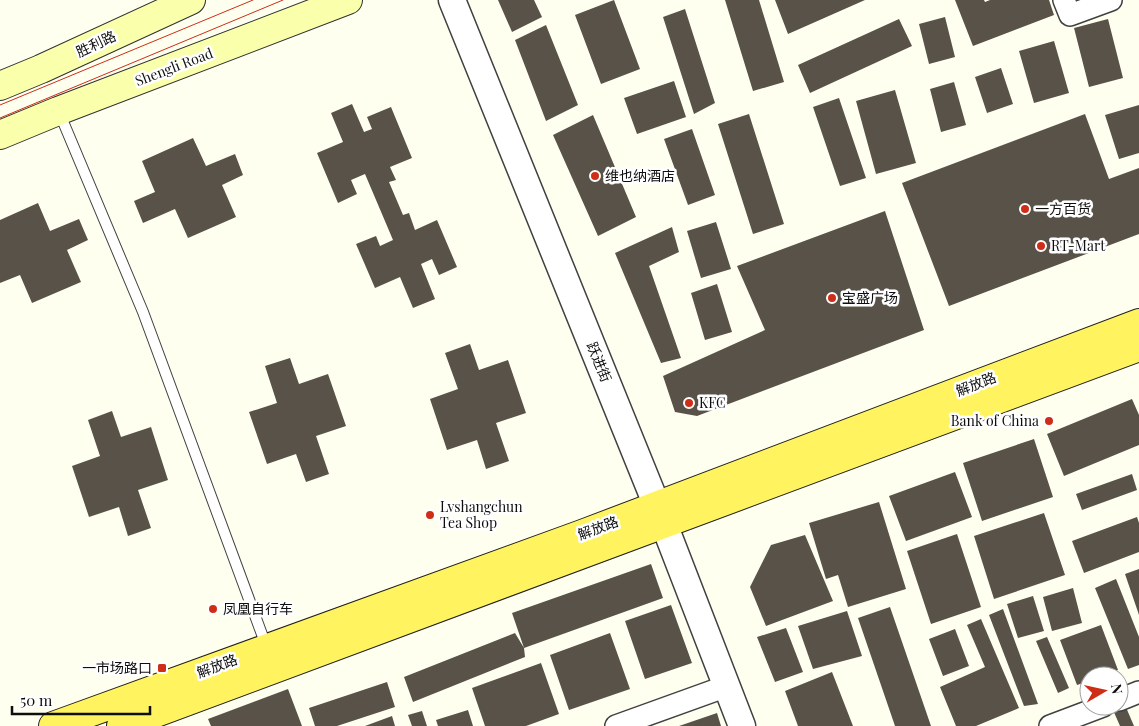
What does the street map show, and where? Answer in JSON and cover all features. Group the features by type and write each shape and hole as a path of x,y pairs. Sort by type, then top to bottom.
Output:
{"main road":[{"name":"胜利路","path":"0,86 191,0"},
{"name":"Shengli Road","path":"0,135 348,0"},
{"name":"解放路","path":"121,726 660,515 1139,323"},
{"name":"解放路","path":"53,726 267,648 660,515 1139,347"}],"street":[{"name":"跃进街","path":"452,0 660,515 742,726"},
{"path":"1064,0 1070,15 1111,0"},
{"path":"616,726 726,686"},
{"path":"1050,726 1079,715"}],"lane":[{"path":"58,111 143,312 267,648"}],"building":[{"path":"498,0 534,0 542,17 512,32"},
{"path":"614,0 640,69 601,84 575,15"},
{"path":"725,0 759,0 784,82 753,91"},
{"path":"775,0 865,0 788,34"},
{"path":"955,0 984,0 985,2 990,0 1049,0 1054,15 973,46"},
{"path":"685,9 715,103 694,114 663,17"},
{"path":"945,17 955,57 929,64 919,24"},
{"path":"899,19 912,46 810,93 798,65"},
{"path":"1108,19 1123,78 1089,87 1074,28"},
{"path":"546,25 578,105 546,121 515,40"},
{"path":"1054,41 1069,93 1034,103 1019,51"},
{"path":"1001,68 1013,104 987,113 975,77"},
{"path":"674,81 686,117 637,134 624,98"},
{"path":"954,82 966,125 941,132 930,89"},
{"path":"895,90 916,163 876,174 856,101"},
{"path":"839,98 866,178 840,186 813,107"},
{"path":"352,104 364,132 372,129 367,117 391,107 412,158 390,167 396,180 389,182 403,215 409,213 415,230 437,220 457,267 439,275 432,259 421,264 435,299 413,308 400,277 375,288 356,244 376,236 380,246 393,240 365,174 351,180 357,194 338,203 317,153 343,142 331,113"},
{"path":"1139,105 1139,153 1119,159 1105,115"},
{"path":"749,114 784,224 753,234 718,124"},
{"name":"一方百货","path":"1085,114 1109,179 1139,168 1139,234 949,306 902,183"},
{"name":"维也纳酒店","path":"593,115 636,217 598,236 553,135"},
{"path":"692,129 715,195 688,205 664,139"},
{"path":"193,138 206,166 235,154 243,175 222,185 236,217 188,238 175,209 143,223 134,201 155,192 142,161"},
{"path":"38,203 50,231 79,219 88,240 67,250 81,282 32,303 20,275 0,283 0,220"},
{"name":"宝盛广场","path":"885,211 924,330 697,416 675,412 663,376 765,330 737,266"},
{"path":"716,222 731,269 701,278 687,231"},
{"path":"672,227 679,252 649,266 681,358 661,363 615,253"},
{"path":"717,284 732,332 705,340 691,293"},
{"path":"470,344 479,370 508,360 526,413 496,423 509,461 486,469 477,440 447,450 430,399 458,389 445,353"},
{"path":"290,358 299,384 328,374 346,426 316,436 329,474 306,482 296,454 267,464 249,412 277,403 265,366"},
{"path":"1132,399 1139,415 1139,445 1064,476 1047,434"},
{"path":"112,411 121,437 151,427 168,480 138,490 151,528 128,536 119,507 89,517 72,466 100,456 88,420"},
{"path":"1034,439 1053,497 982,521 963,463"},
{"path":"955,472 972,517 906,541 889,496"},
{"path":"1132,474 1137,490 1082,510 1076,494"},
{"path":"879,502 906,589 848,607 838,575 826,579 809,523"},
{"path":"1044,513 1065,575 994,599 974,536"},
{"path":"1137,517 1139,523 1139,552 1084,573 1072,541"},
{"path":"957,534 981,607 931,624 907,551"},
{"path":"805,535 833,601 766,626 750,587 771,545"},
{"path":"651,564 663,598 524,648 512,613"},
{"path":"1139,569 1139,615 1125,574"},
{"path":"1116,579 1139,637 1139,665 1129,669 1129,666 1127,666 1095,588"},
{"path":"1073,588 1082,623 1052,631 1043,597"},
{"path":"1033,596 1044,631 1018,638 1007,604"},
{"path":"671,605 692,663 645,679 625,621"},
{"path":"890,607 931,726 895,726 858,618"},
{"path":"1003,609 1038,704 1024,706 989,615"},
{"path":"847,611 862,656 813,669 798,626"},
{"path":"981,619 1019,708 976,726 956,726 940,687 985,667 967,625"},
{"path":"1101,625 1116,666 1079,666 1079,684 1077,685 1060,640"},
{"path":"786,628 803,672 775,682 757,637"},
{"path":"955,629 969,666 943,676 929,639"},
{"path":"515,633 524,648 525,657 413,702 404,677"},
{"path":"610,633 630,689 569,710 550,655"},
{"path":"1047,637 1069,688 1058,693 1036,641"},
{"path":"541,663 559,714 526,726 485,726 472,688"},
{"path":"832,672 853,726 798,726 785,691"},
{"path":"387,682 395,707 337,726 315,726 309,708"},
{"path":"288,689 302,726 211,726 208,719"},
{"path":"468,710 473,726 438,726 436,720"},
{"path":"422,711 427,726 412,726 408,715"},
{"path":"717,713 721,726 679,726"},
{"path":"1129,714 1134,726 1120,726 1116,716 1129,716"},
{"path":"392,716 395,726 365,726"}],"tram line":[{"path":"0,105 253,0"},
{"path":"0,118 283,0"}],"place":[{"name":"维也纳酒店","path":"595,176"},
{"name":"一方百货","path":"1025,209"},
{"name":"RT-Mart","path":"1041,246"},
{"name":"宝盛广场","path":"832,298"},
{"name":"KFC","path":"689,403"},
{"name":"Bank of China","path":"1049,421"},
{"name":"Lvshangchun Tea Shop","path":"430,515"},
{"name":"凤凰自行车","path":"213,609"},
{"name":"一市场路口","path":"162,668"}]}
